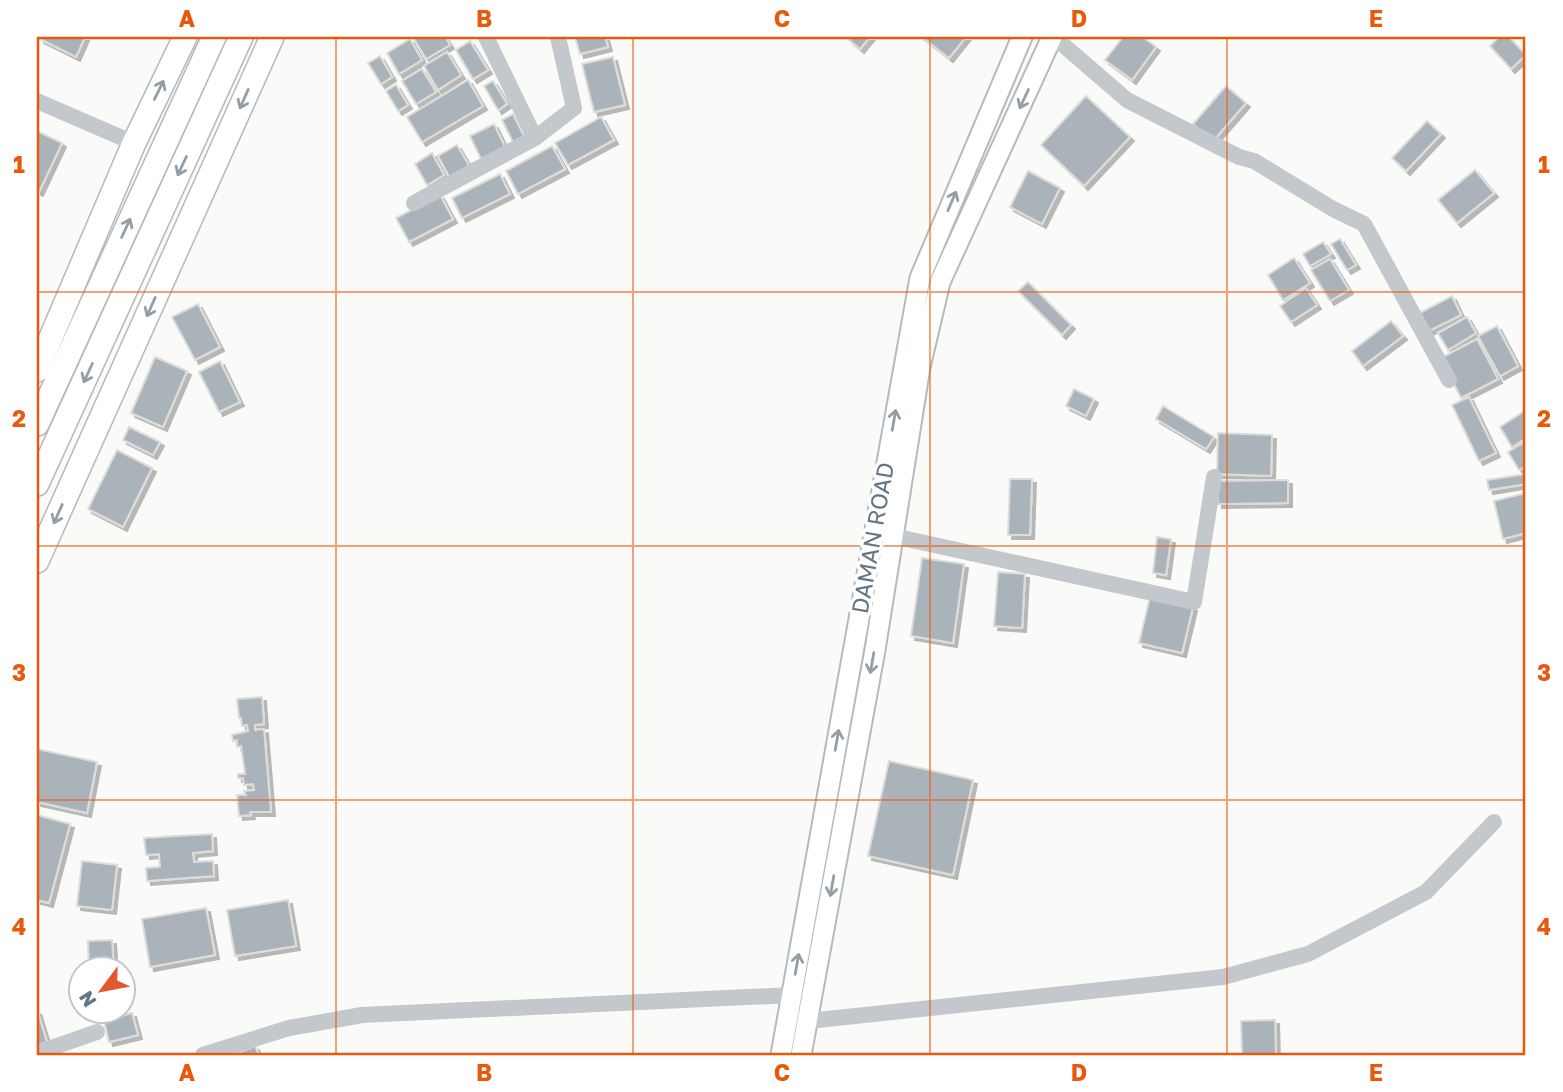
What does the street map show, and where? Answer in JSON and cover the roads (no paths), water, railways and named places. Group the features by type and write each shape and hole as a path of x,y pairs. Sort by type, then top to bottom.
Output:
{"highway":[{"path":"37,370 134,144 185,37"},
{"path":"37,424 214,37"},
{"path":"37,484 241,37"},
{"path":"37,561 272,37"}],"main road":[{"name":"DAMAN ROAD","path":"781,1055 884,534 920,278 1022,37"},
{"path":"801,1055 884,534 940,282 1053,37"}],"street":[{"path":"486,37 536,138"},
{"path":"414,203 536,138 574,108 558,37"},
{"path":"1053,37 1127,100 1239,157 1254,161 1333,209 1364,224 1449,380"},
{"path":"37,101 134,144"},
{"path":"884,534 1194,602 1214,477"},
{"path":"788,1015 808,1021 1223,977 1308,954 1426,892 1494,822"},
{"path":"202,1055 289,1028 362,1015 792,995"},
{"path":"37,1053 97,1032"}]}
